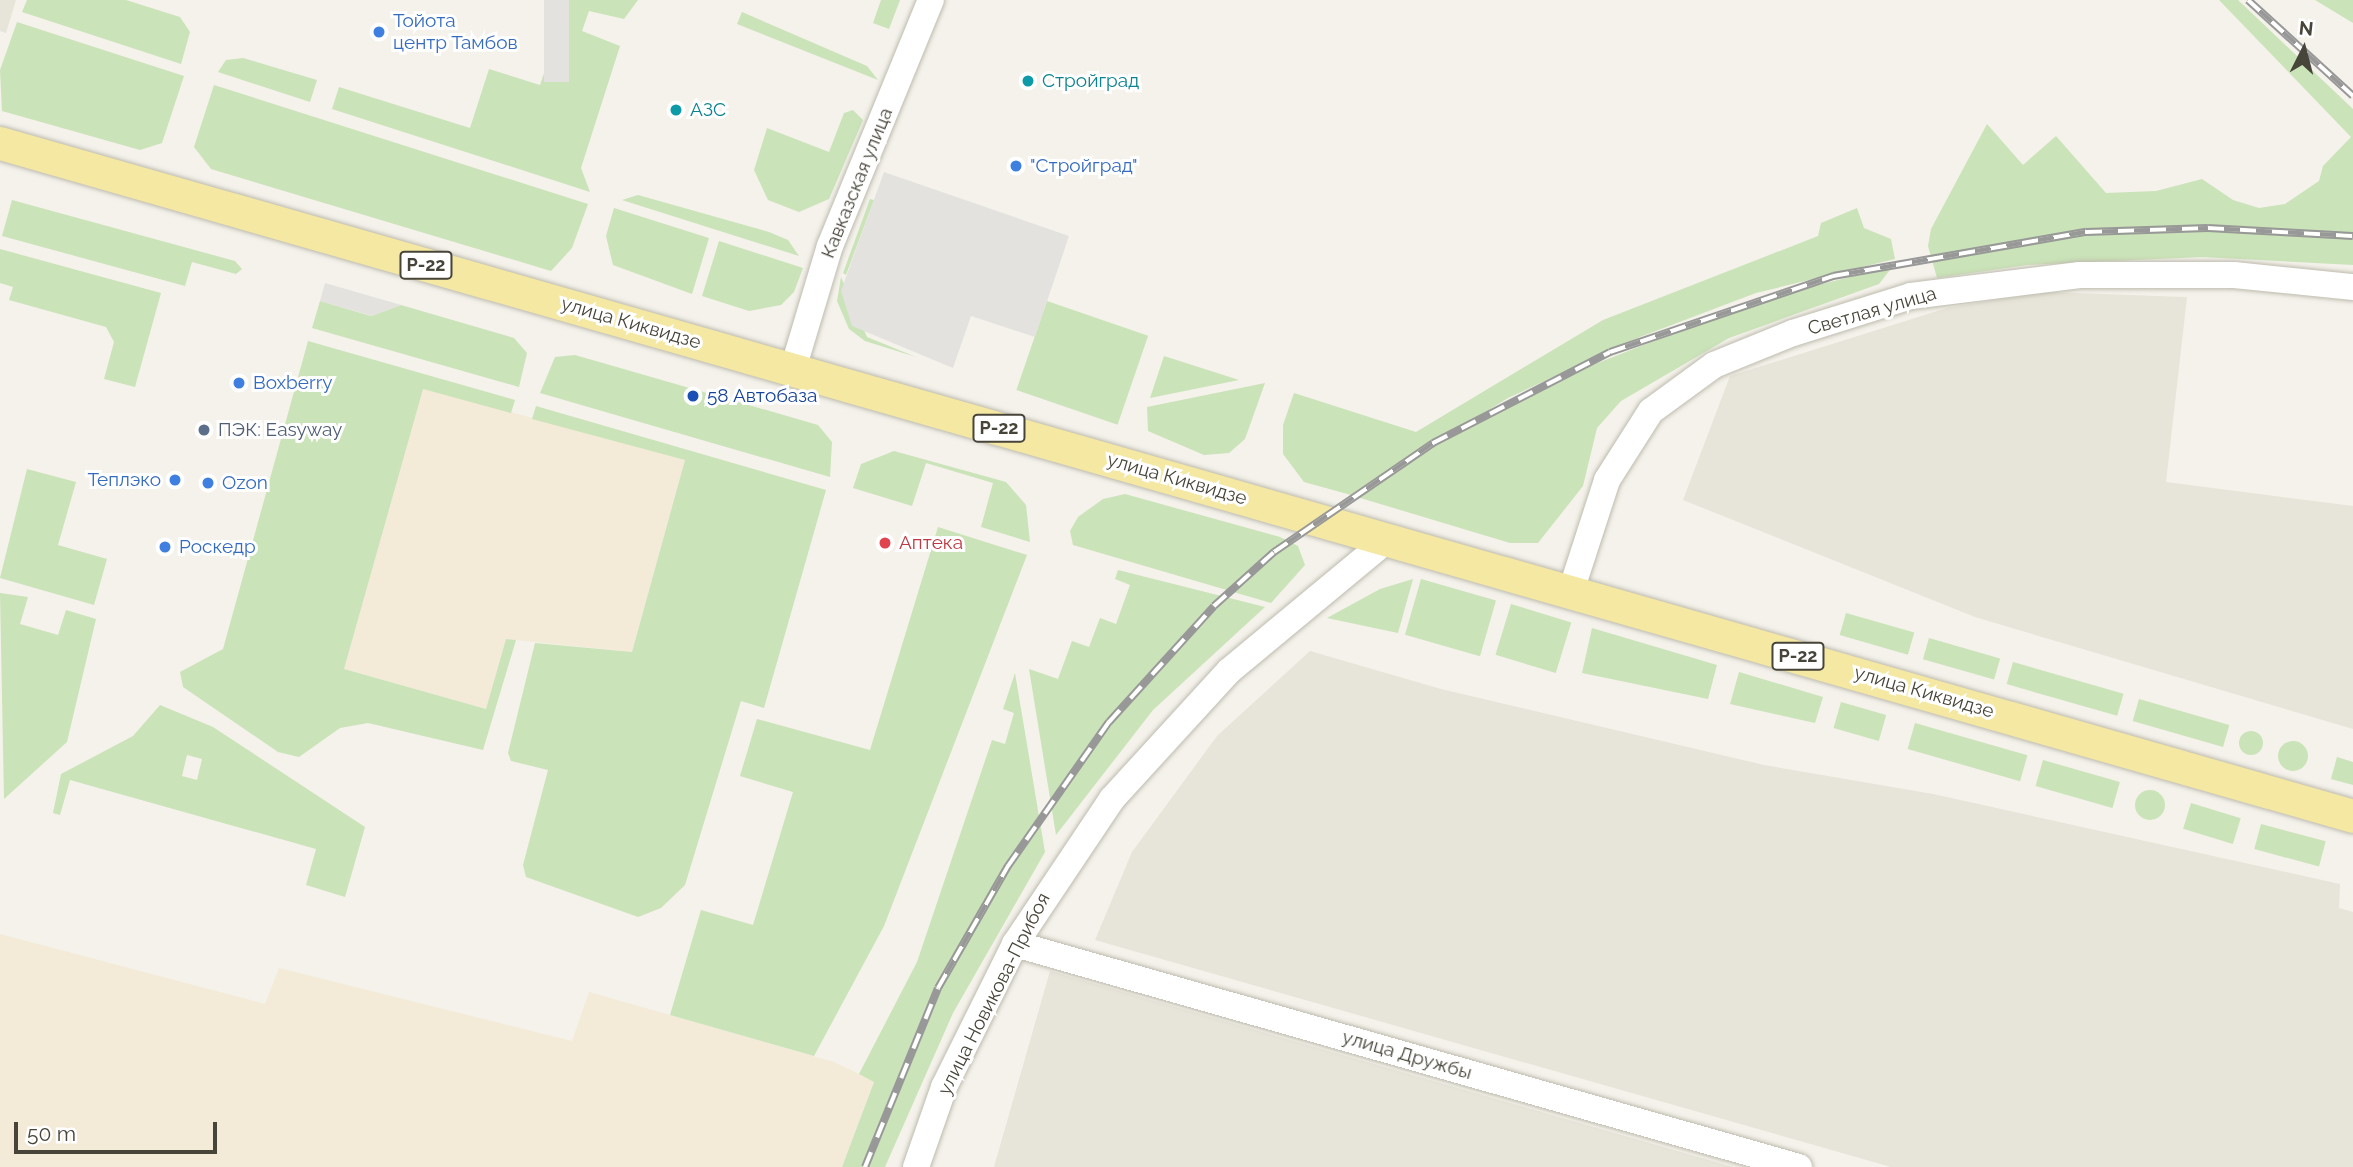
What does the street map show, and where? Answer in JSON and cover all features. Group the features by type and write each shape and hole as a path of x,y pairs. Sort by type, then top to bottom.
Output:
{"main road":[{"name":"улица Киквидзе","path":"0,143 1571,590 2353,816"}],"street":[{"name":"Кавказская улица","path":"793,369 830,246 931,0"},
{"name":"Светлая улица","path":"1571,590 1607,480 1645,418 1714,365 1782,338 1911,296 2020,280 2156,272 2353,287"},
{"name":"улица Новикова-Прибоя","path":"916,1167 944,1087 1015,944 1056,874 1171,727 1389,538"},
{"name":"улица Дружбы","path":"1015,944 1799,1167"}],"shaded area":[{"path":"0,0 16,0 6,33 0,31"},
{"path":"544,0 569,0 569,82 544,82"},
{"path":"884,172 1069,236 1035,337 971,316 953,368 852,326 841,291"},
{"path":"325,283 401,305 372,316 320,301"},
{"path":"2045,292 2187,297 2166,482 2353,506 2353,729 1975,617 1683,500 1730,376 1947,308"},
{"path":"423,388 685,460 632,652 506,639 486,709 344,669"},
{"path":"1310,651 1441,689 1764,765 1933,794 2340,884 2339,908 2353,912 2353,1167 1891,1167 1095,940 1132,852 1217,736"},
{"path":"0,934 265,1004 279,968 572,1041 589,992 834,1062 874,1081 842,1167 0,1167"},
{"path":"1050,971 1733,1167 994,1167"}],"green space":[{"path":"27,0 126,0 180,17 190,32 181,64 22,12"},
{"path":"569,0 638,0 624,19 589,11 582,31 620,46 581,168 590,192 332,109 339,87 470,128 489,69 540,85"},
{"path":"881,0 900,0 889,29 873,23"},
{"path":"2219,0 2238,0 2353,109 2353,265 2202,257 2027,265 1937,278 1928,246 1931,229 1987,124 2023,165 2056,136 2106,193 2156,191 2202,179 2233,200 2259,208 2285,204 2319,181 2323,166 2351,137"},
{"path":"2315,0 2353,0 2353,23"},
{"path":"742,12 867,66 878,80 737,24"},
{"path":"17,22 184,76 162,143 140,150 2,111 0,70"},
{"path":"243,58 317,80 310,102 218,72 226,60"},
{"path":"214,85 588,204 572,248 551,271 211,169 194,147"},
{"path":"853,110 863,120 829,199 799,212 768,200 754,170 767,128 829,152 844,113"},
{"path":"638,195 769,232 788,240 799,256 622,200"},
{"path":"870,199 874,200 846,275 843,273"},
{"path":"12,200 235,261 242,269 236,274 192,262 185,286 2,236"},
{"path":"614,208 709,238 692,294 613,265 606,236"},
{"path":"1857,208 1864,228 1891,239 1895,259 1756,293 1640,337 1508,398 1351,495 1304,482 1283,454 1283,425 1294,393 1416,432 1603,320 1818,236 1821,223"},
{"path":"719,241 803,268 794,292 781,305 749,311 702,296"},
{"path":"0,249 161,293 135,387 104,379 114,342 106,327 9,300 13,287 0,283"},
{"path":"1893,266 1879,284 1729,338 1621,401 1597,428 1583,486 1538,543 1510,543 1357,497 1443,441 1572,373 1759,300"},
{"path":"841,277 867,337 916,357 865,341 849,329 837,301"},
{"path":"320,301 371,316 401,305 514,338 527,353 519,387 312,328"},
{"path":"1047,301 1148,336 1118,425 1016,390"},
{"path":"308,341 515,400 511,413 423,389 344,669 486,709 506,639 516,640 483,750 368,723 340,728 299,757 278,752 183,687 180,672 223,649"},
{"path":"575,355 818,425 832,442 830,477 540,393 555,357"},
{"path":"1164,356 1239,380 1150,398"},
{"path":"1265,383 1245,439 1229,453 1204,455 1148,431 1147,407"},
{"path":"536,406 826,490 764,708 741,701 685,885 661,908 638,917 526,877 523,865 548,770 511,761 508,753 535,643 632,652 685,460 532,419"},
{"path":"894,451 1006,482 1026,505 1030,542 981,527 993,483 926,463 912,506 853,488 861,464"},
{"path":"27,469 76,482 58,545 107,559 94,605 0,578"},
{"path":"1125,494 1280,537 1298,546 1305,565 1271,603 1073,545 1070,531 1078,517 1103,499"},
{"path":"938,527 1027,555 884,926 814,1056 670,1015 701,910 753,925 793,792 740,776 757,719 870,750"},
{"path":"1118,570 1265,607 1153,710 1056,835 1029,669 1058,679 1072,641 1089,647 1100,618 1116,624 1130,585 1115,579"},
{"path":"1413,579 1398,633 1327,618 1380,589"},
{"path":"1421,579 1496,600 1480,656 1405,635"},
{"path":"0,593 28,597 20,624 58,635 66,610 96,619 67,742 4,799"},
{"path":"1511,604 1571,622 1556,673 1496,655"},
{"path":"1846,613 1914,633 1908,655 1840,635"},
{"path":"1592,628 1717,665 1708,699 1582,673"},
{"path":"1929,638 2000,658 1994,680 1923,659"},
{"path":"2013,662 2124,694 2117,716 2007,684"},
{"path":"1739,672 1823,697 1815,723 1730,704"},
{"path":"1015,673 1045,852 953,1013 885,1167 842,1167 874,1082 859,1074 917,962 992,740 1005,744 1014,713 1003,709"},
{"path":"2139,699 2229,725 2223,747 2133,721"},
{"path":"1841,702 1886,715 1879,741 1834,728"},
{"path":"160,705 213,727 365,827 345,897 306,885 316,849 70,780 60,815 53,813 61,774 133,736","holes":["187,755 202,759 197,780 182,776"]},
{"path":"1915,723 2027,755 2020,781 1908,749"},
{"path":"2251,731 2262,738 2263,743 2256,754 2251,755 2240,748 2239,743 2246,732"},
{"path":"2293,741 2304,745 2308,756 2304,767 2293,771 2282,767 2278,756 2282,745"},
{"path":"2337,757 2353,762 2353,785 2331,779"},
{"path":"2043,760 2120,782 2112,808 2036,786"},
{"path":"2150,790 2161,794 2165,805 2161,816 2150,820 2139,816 2135,805 2139,794"},
{"path":"2191,803 2241,818 2233,844 2183,829"},
{"path":"2261,824 2326,841 2319,866 2254,849"}],"railway":[{"path":"2248,0 2353,96"},
{"path":"865,1167 938,988 1008,866 1109,722 1214,606 1274,552 1433,443 1610,352 1833,276 2086,232 2208,228 2353,236"}],"place":[{"name":"Тойота центр Тамбов","path":"379,32"},
{"name":"Стройград","path":"1028,81"},
{"name":"АЗС","path":"676,110"},
{"name":"\"Стройград\"","path":"1016,166"},
{"name":"Boxberry","path":"239,383"},
{"name":"58 Автобаза","path":"693,396"},
{"name":"ПЭК: Easyway","path":"204,430"},
{"name":"Теплэко","path":"175,480"},
{"name":"Ozon","path":"208,483"},
{"name":"Аптека","path":"885,543"},
{"name":"Роскедр","path":"165,547"}]}
